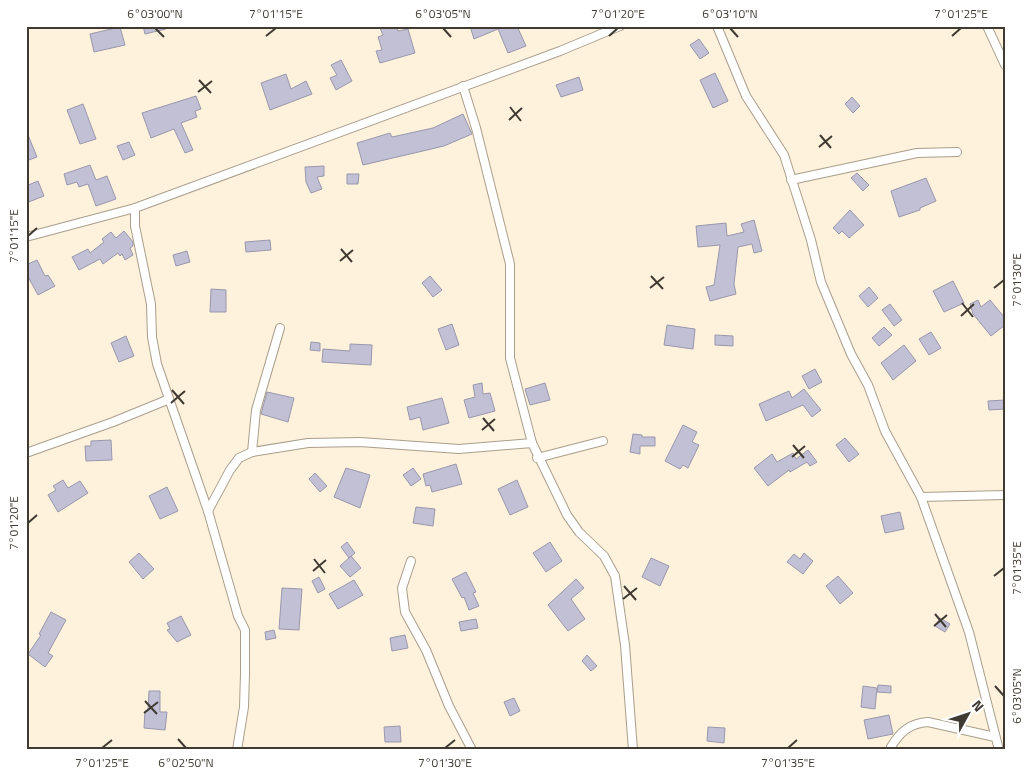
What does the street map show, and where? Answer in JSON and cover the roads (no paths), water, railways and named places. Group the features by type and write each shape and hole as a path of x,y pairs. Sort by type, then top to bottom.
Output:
{"street":[{"path":"26,237 135,208 620,26"},
{"path":"717,26 746,96 784,155 811,240 821,282 851,354 868,385 885,431 922,497 969,632 999,750"},
{"path":"986,26 1005,65"},
{"path":"463,86 476,128 510,264 510,358 532,443 537,458 567,516 579,532 604,556 615,576 625,645 633,750"},
{"path":"791,180 917,153 957,152"},
{"path":"135,208 135,226 151,304 152,337 156,364 208,511 238,616 245,630 244,707 237,750"},
{"path":"252,452 256,410 280,328"},
{"path":"26,453 168,400"},
{"path":"537,458 603,441"},
{"path":"208,511 239,458 252,452 308,443 360,442 458,449 532,443"},
{"path":"922,497 1005,495"},
{"path":"411,561 402,588 405,612 426,650 448,706 472,750"},
{"path":"891,747 898,735 918,723 928,722 995,737"}]}
